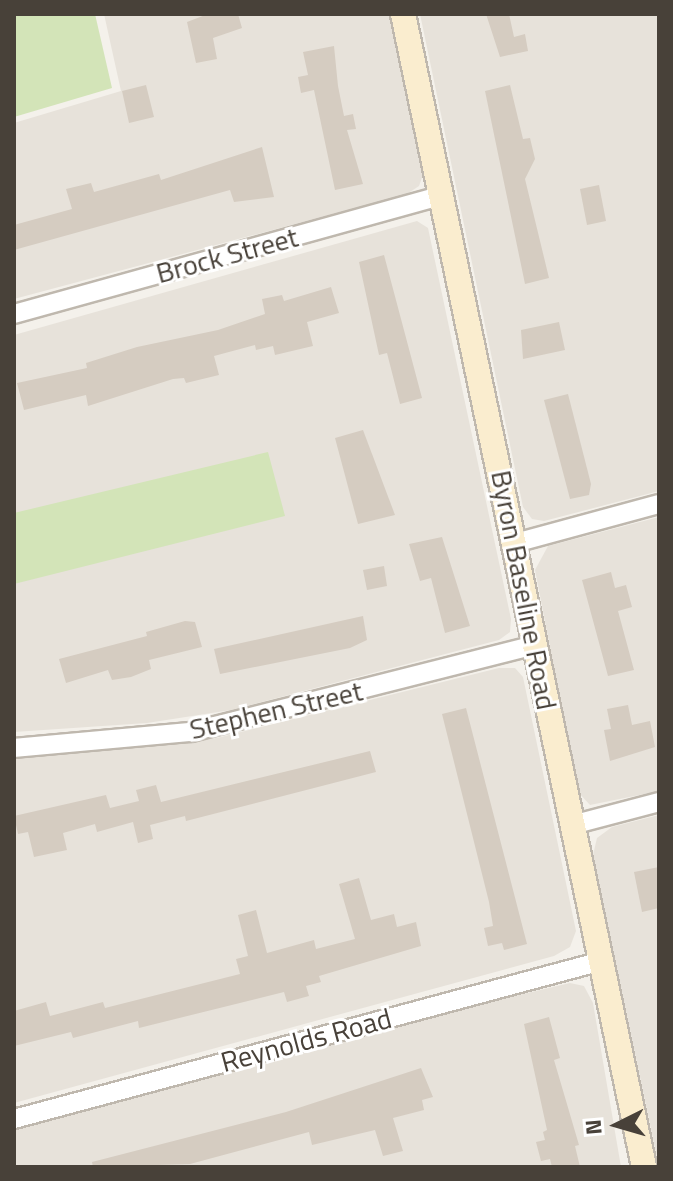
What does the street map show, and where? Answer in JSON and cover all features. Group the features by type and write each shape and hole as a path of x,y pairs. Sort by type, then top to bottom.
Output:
{"main road":[{"name":"Byron Baseline Road","path":"403,14 515,543 598,962 644,1167"}],"street":[{"name":"Brock Street","path":"14,314 440,196"},
{"path":"515,543 659,504"},
{"name":"Stephen Street","path":"14,748 191,732 534,645"},
{"path":"572,825 659,802"},
{"name":"Reynolds Road","path":"14,1119 598,962"}],"shaded area":[{"path":"104,14 390,14 424,172 419,186 407,194 14,299 14,123 121,91"},
{"path":"420,14 659,14 659,491 544,521 532,519 523,507"},
{"path":"417,221 428,228 511,619 510,632 499,640 231,710 147,723 14,732 14,335"},
{"path":"659,517 659,791 590,805 578,792 535,570 548,546"},
{"path":"499,668 515,668 523,677 576,931 570,947 554,956 14,1103 14,759 217,738"},
{"path":"659,815 659,1167 593,855 597,838 612,827"},
{"path":"570,983 584,986 593,1003 621,1167 14,1167 14,1129 446,1012"}],"green space":[{"path":"14,14 95,14 112,88 14,117"},
{"path":"268,452 285,516 14,584 14,513"}],"building":[{"path":"208,14 238,14 242,28 213,38 217,59 196,63 187,22"},
{"path":"486,14 509,14 514,37 525,34 528,51 500,57"},
{"path":"334,46 344,116 353,114 356,129 347,130 363,184 335,190 314,90 301,93 298,77 308,75 303,52"},
{"path":"146,85 154,117 129,123 122,91"},
{"path":"510,85 523,139 530,138 535,159 525,179 549,278 525,284 485,91"},
{"path":"262,147 274,197 234,202 230,190 14,250 14,225 72,209 66,189 91,183 94,192 159,174 161,180"},
{"path":"599,185 606,221 587,225 580,189"},
{"path":"384,255 422,398 400,404 387,353 379,355 359,262"},
{"path":"331,287 339,313 307,322 313,346 275,355 273,346 256,350 255,345 214,356 219,375 186,383 184,378 173,379 88,406 86,395 24,410 17,383 87,368 86,363 137,347 218,330 265,314 262,299 282,295 284,301"},
{"path":"559,322 565,350 523,359 521,330"},
{"path":"568,394 591,484 589,495 570,499 544,400"},
{"path":"363,430 395,515 358,524 335,438"},
{"path":"442,537 470,626 445,633 431,578 420,581 409,544"},
{"path":"384,566 387,586 367,590 363,570"},
{"path":"611,572 615,588 626,585 632,607 618,611 634,670 608,676 582,580"},
{"path":"363,616 367,640 350,648 220,674 214,649"},
{"path":"185,621 195,622 202,647 149,660 151,669 131,677 112,680 108,670 66,683 59,659 147,636 146,632"},
{"path":"628,705 632,725 650,721 655,747 610,761 604,730 611,729 607,709"},
{"path":"466,708 527,944 504,950 502,943 488,946 484,928 493,926 489,902 442,714"},
{"path":"370,751 376,772 186,821 185,816 150,825 153,839 138,843 133,822 97,832 95,824 63,833 67,850 34,857 28,832 18,834 14,816 106,795 110,808 139,801 136,790 156,785 161,802"},
{"path":"659,867 659,908 642,912 634,872"},
{"path":"359,878 371,920 394,914 397,927 416,922 421,946 319,976 321,982 306,986 309,996 287,1002 284,992 139,1028 138,1021 73,1038 71,1032 14,1046 14,1011 46,1002 50,1016 103,1002 105,1008 240,974 236,959 248,956 238,915 256,910 267,953 314,940 316,949 355,939 339,884"},
{"path":"549,1017 560,1058 554,1060 579,1145 575,1146 580,1167 552,1167 550,1159 541,1161 536,1142 545,1140 543,1132 547,1130 524,1024"},
{"path":"421,1068 433,1097 422,1100 424,1110 393,1118 403,1151 383,1156 375,1130 312,1145 309,1132 190,1164 93,1167 92,1162 286,1112"}]}
